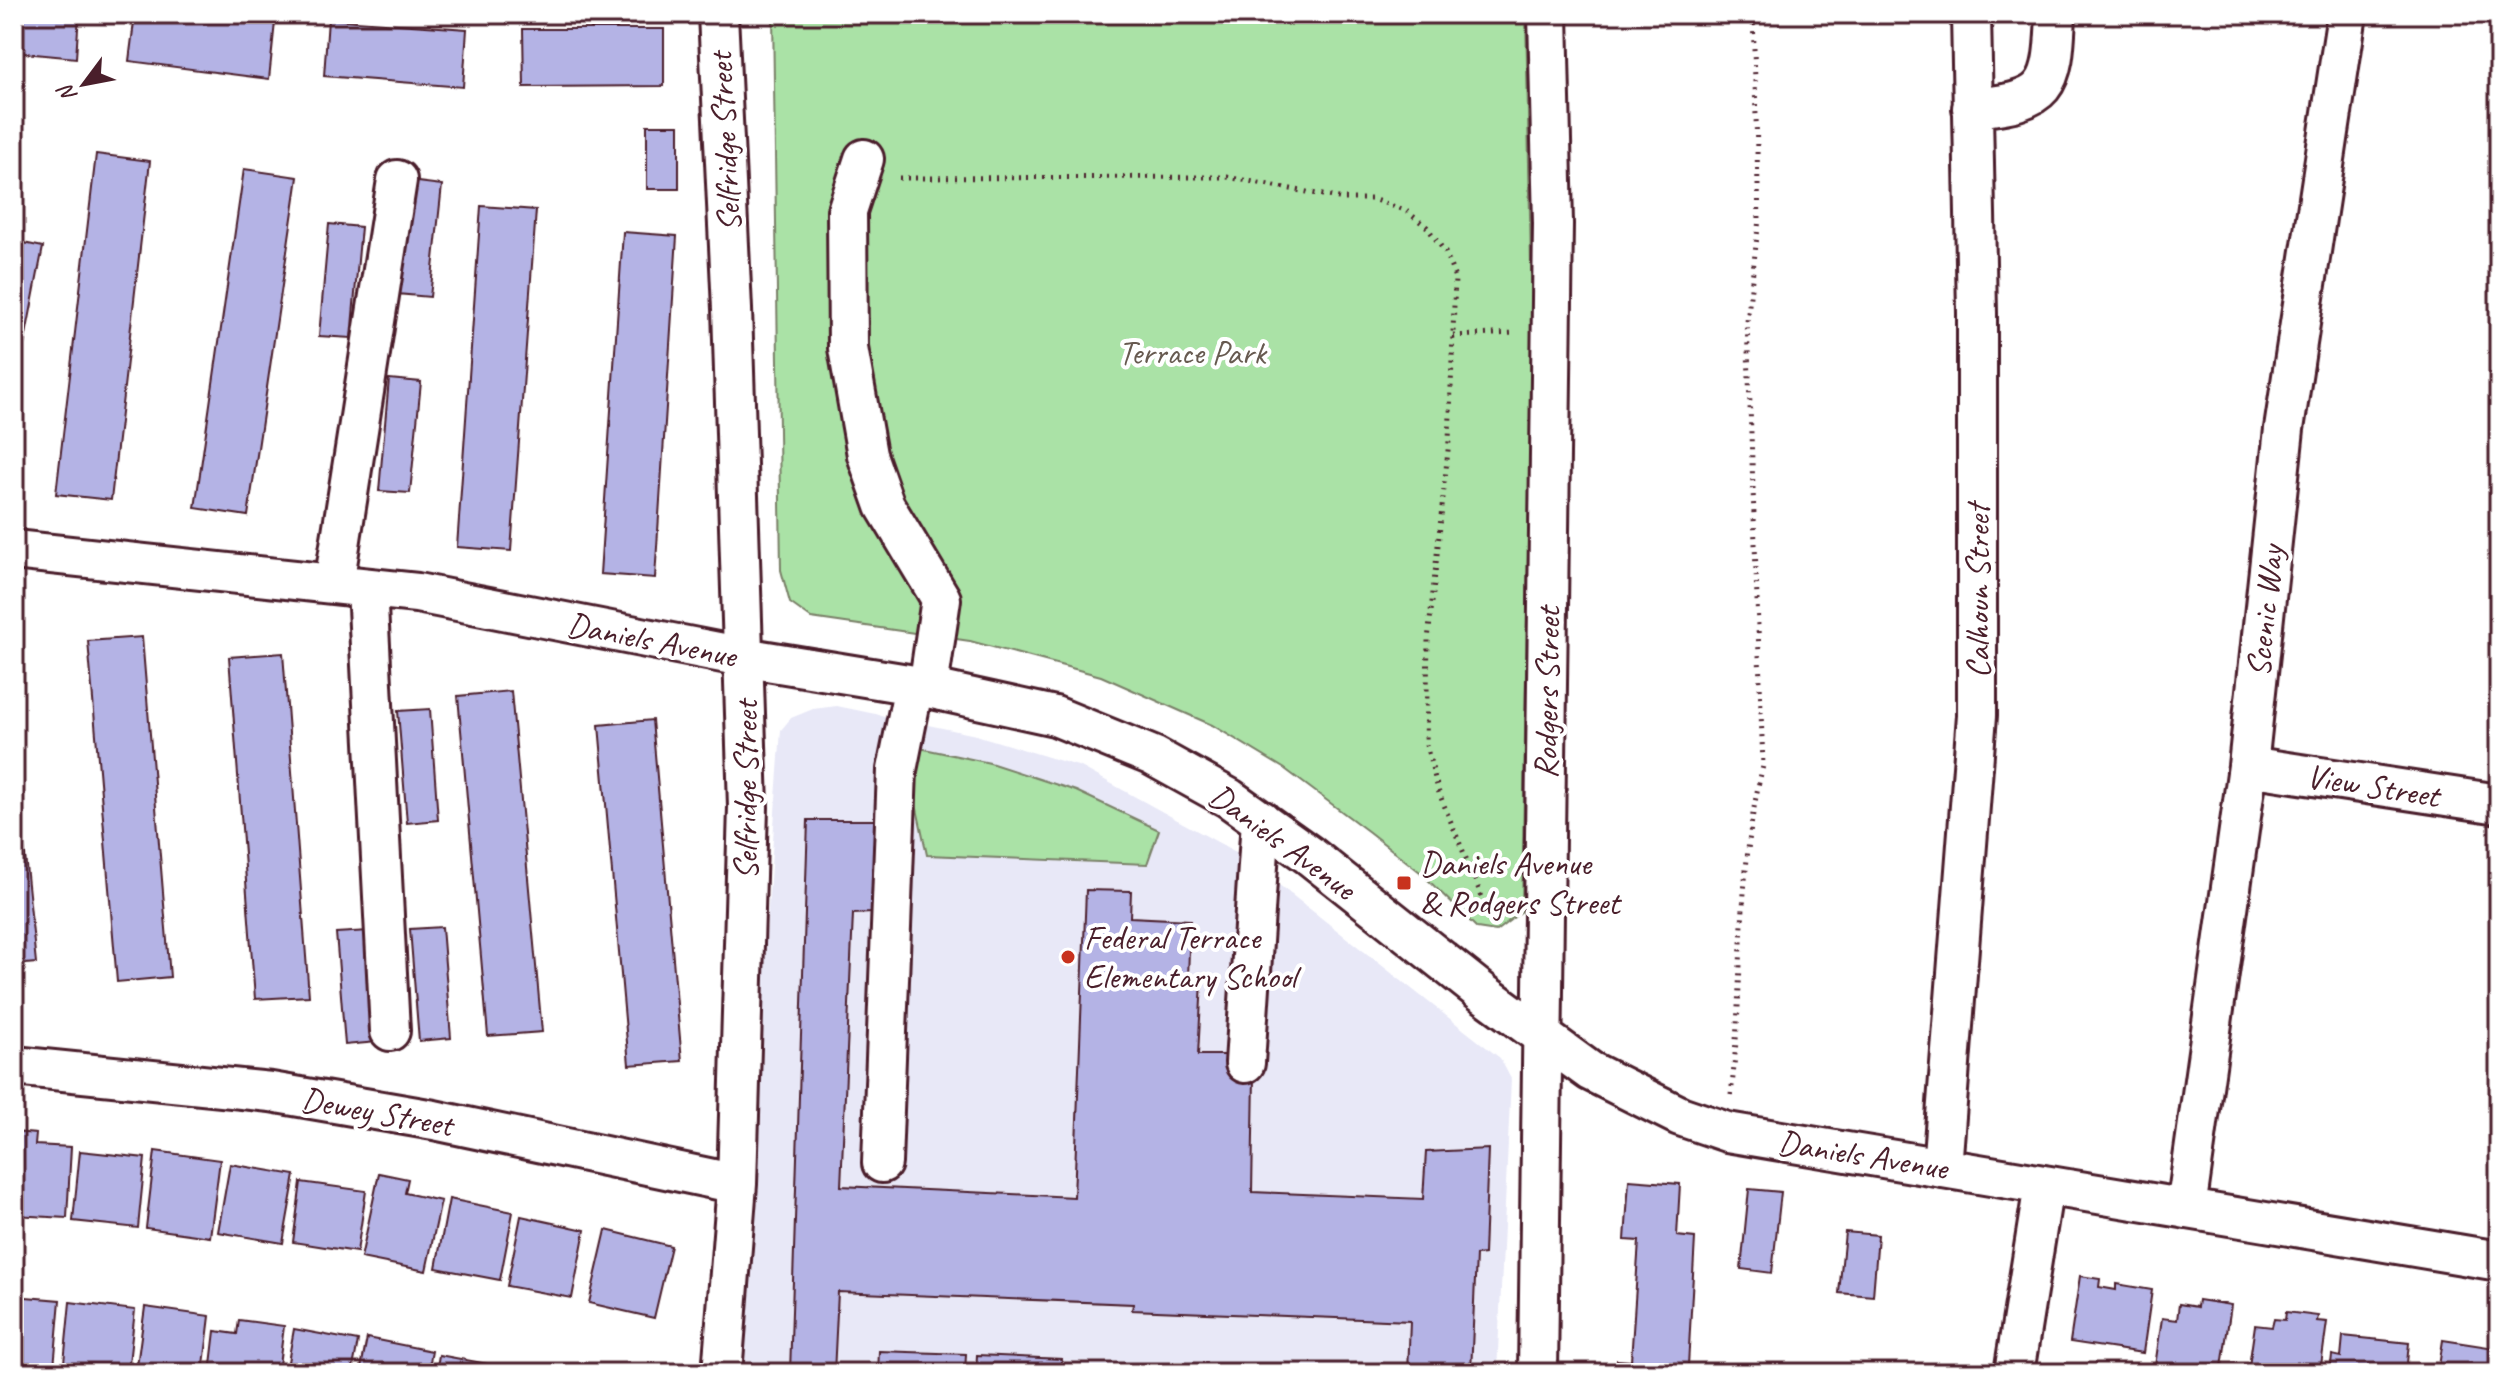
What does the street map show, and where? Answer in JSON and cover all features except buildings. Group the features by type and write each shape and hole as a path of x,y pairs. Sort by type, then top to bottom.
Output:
{"street":[{"name":"Selfridge Street","path":"718,14 748,807 737,1184 722,1373"},
{"name":"Rodgers Street","path":"1538,1373 1553,224 1548,14"},
{"name":"Calhoun Street","path":"1942,1168 1977,715 1971,14"},
{"path":"1972,108 2020,104 2038,92 2054,62 2056,14"},
{"name":"Scenic Way","path":"2186,1209 2248,766 2284,429 2347,14"},
{"path":"861,168 847,211 848,348 867,455 885,506 941,599 921,687 897,770 882,1163"},
{"path":"390,1031 350,586 397,180"},
{"name":"Daniels Avenue","path":"14,550 417,593 743,657 921,687 1055,716 1153,756 1229,798 1590,1071 1634,1096 1727,1132 2499,1261"},
{"name":"View Street","path":"2248,766 2499,804"},
{"path":"1245,1063 1261,820"},
{"name":"Dewey Street","path":"14,1066 127,1075 286,1095 434,1120 737,1184"},
{"path":"2014,1373 2044,1185"}],"path":[{"path":"1727,1132 1739,1026 1752,810 1763,766 1754,429 1747,322 1759,219 1753,14"},
{"path":"861,168 1227,177 1344,199 1372,199 1405,210 1427,227 1445,252 1455,278 1446,479 1428,640 1426,745 1439,793 1496,931"},
{"path":"1452,336 1503,334"}],"shaded area":[{"name":"Federal Terrace Elementary School","path":"837,706 976,735 1081,767 1241,855 1500,1058 1511,1079 1497,1373 734,1373 781,730 791,718 813,709"}],"green space":[{"name":"Terrace Park","path":"773,14 1526,14 1532,317 1522,911 1496,931 1477,928 1420,872 1285,769 1212,725 1101,676 970,641 811,618 790,603 781,570"},
{"path":"915,747 990,763 1076,791 1159,830 1147,864 927,855 911,781"}],"place":[{"name":"Daniels Avenue & Rodgers Street","path":"1404,883"},
{"name":"Federal Terrace Elementary School","path":"1068,957"}]}
